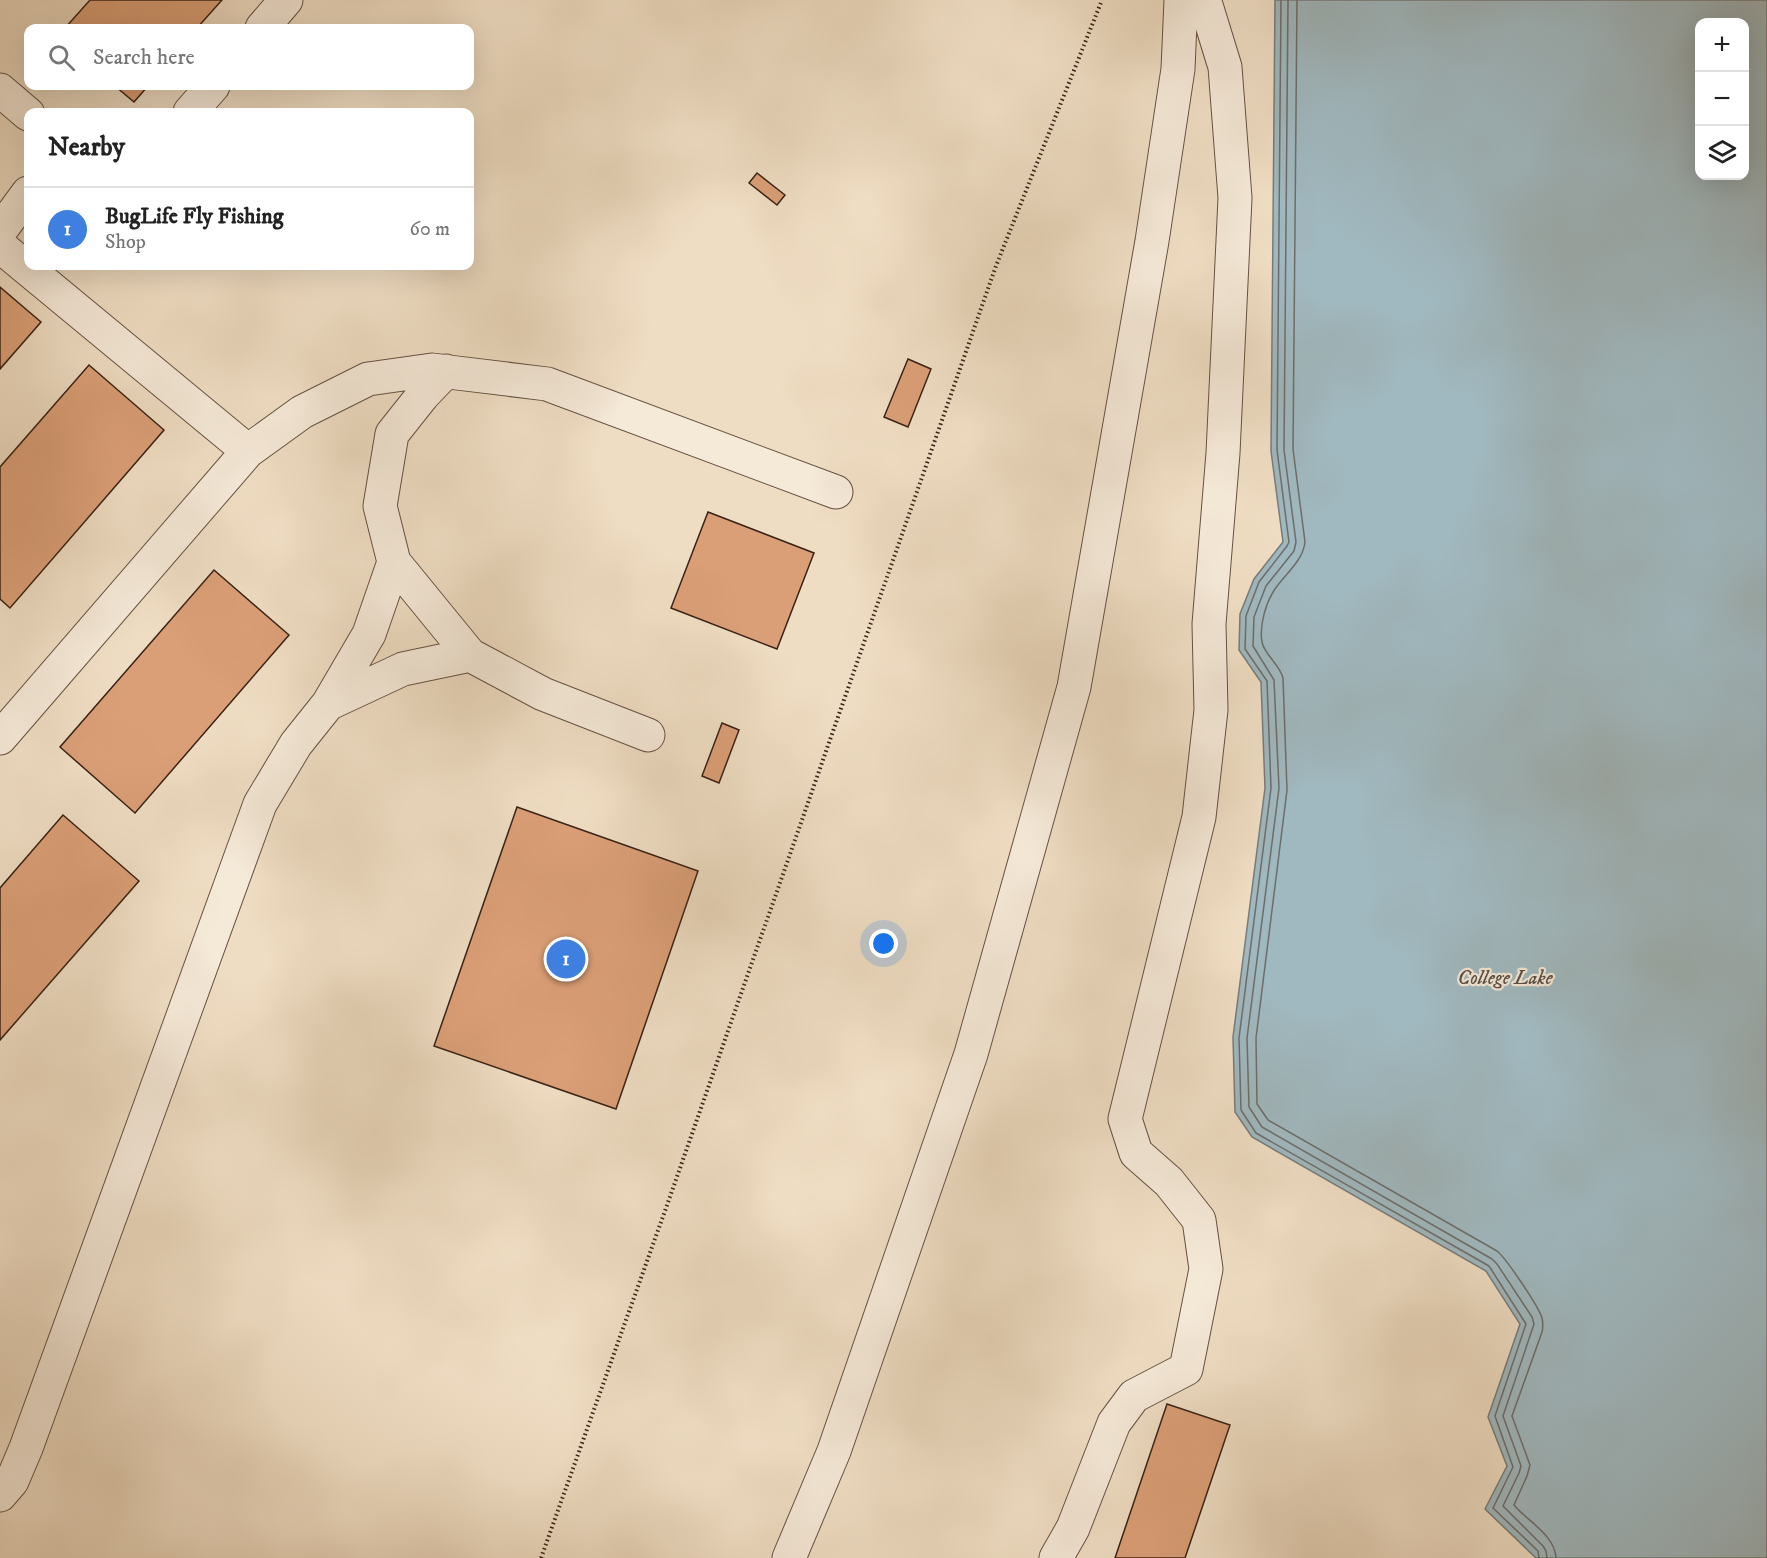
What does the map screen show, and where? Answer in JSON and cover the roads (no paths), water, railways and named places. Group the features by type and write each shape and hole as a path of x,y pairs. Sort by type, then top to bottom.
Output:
{"lane":[{"path":"265,24 286,0"},
{"path":"789,1558 834,1451 971,1054 1074,687 1153,229 1178,69 1181,0"},
{"path":"1056,1558 1073,1528 1114,1423 1134,1396 1186,1369 1206,1269 1199,1220 1169,1182 1136,1153 1125,1119 1199,817 1210,710 1209,624 1222,453 1235,198 1225,67 1205,2 1202,0"},
{"path":"0,90 24,111"},
{"path":"194,108 209,90"},
{"path":"0,231 24,198"},
{"path":"0,246 24,266"},
{"path":"29,270 248,451"},
{"path":"0,738 248,451 302,412 368,379 432,370 547,384 836,492"},
{"path":"446,371 423,395 392,434 380,506 394,562 470,655 543,694 648,735"},
{"path":"0,1495 12,1481 26,1448 260,804 296,744 328,704 369,634 394,562"},
{"path":"328,704 403,669 470,655"}],"water":[{"name":"College Lake","path":"1275,0 1767,0 1767,1558 1536,1558 1485,1509 1507,1466 1488,1417 1520,1324 1486,1271 1252,1137 1235,1112 1233,1037 1265,788 1261,682 1239,650 1240,614 1254,579 1283,542 1271,451"}],"place":[{"name":"BugLife Fly Fishing","path":"566,959"}]}
